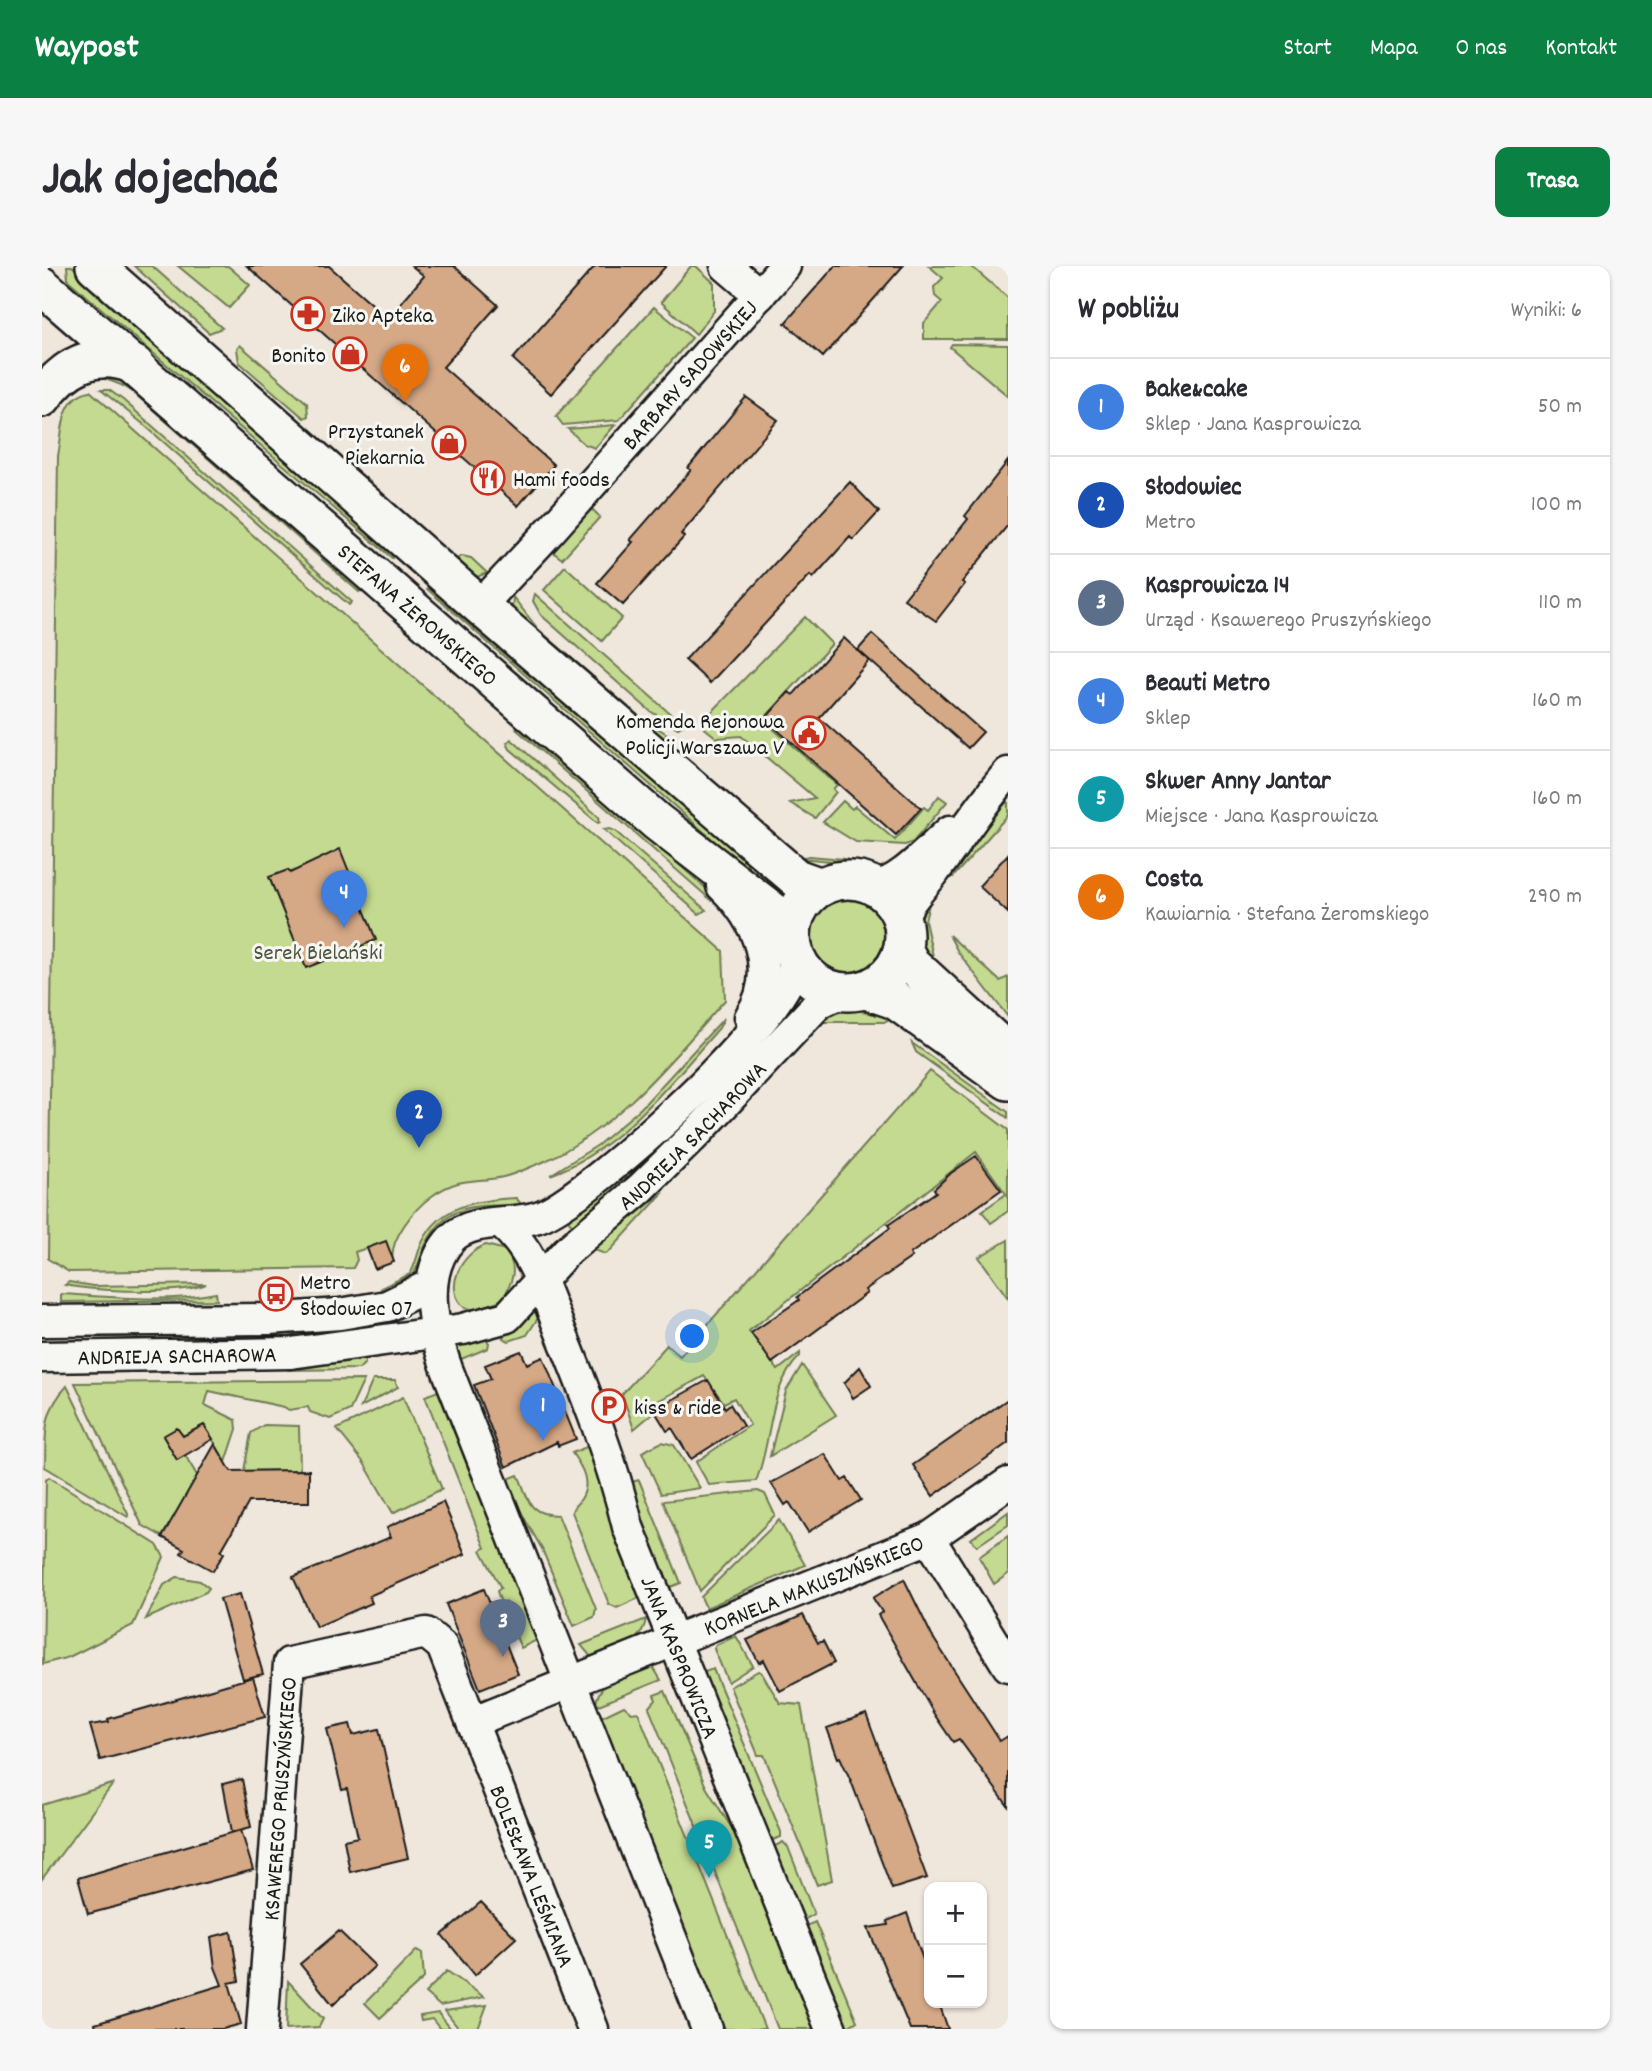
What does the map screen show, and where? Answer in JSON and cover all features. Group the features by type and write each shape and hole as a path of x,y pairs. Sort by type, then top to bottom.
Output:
{"main road":[{"name":"STEFANA ŻEROMSKIEGO","path":"95,266 480,606 796,878 821,887"},
{"name":"STEFANA ŻEROMSKIEGO","path":"42,286 657,822 776,914 788,928 794,950"},
{"path":"42,398 59,376 80,363 103,358 135,365"},
{"path":"1008,1053 911,964 894,904 873,886 847,880 821,887 806,899 796,914 794,950 813,980 895,1000 1008,1081"},
{"path":"854,991 890,974 902,935"}],"street":[{"path":"726,266 760,295"},
{"name":"BARBARY SADOWSKIEJ","path":"480,606 551,530 785,266"},
{"path":"902,935 910,902 980,806 1008,773"},
{"path":"873,886 884,885 902,874 980,806"},
{"path":"657,822 740,904 759,939 764,971 758,1004 718,1068"},
{"name":"ANDRIEJA SACHAROWA","path":"502,1224 525,1222 541,1216 618,1165 666,1121 718,1068 768,1010 792,975 794,950"},
{"name":"ANDRIEJA SACHAROWA","path":"539,1280 696,1133 819,1003 854,991"},
{"path":"436,1333 491,1323 507,1317 539,1280 523,1246 502,1224 469,1228 454,1236 439,1260 432,1284 436,1333 489,1480 707,2029"},
{"name":"JANA KASPROWICZA","path":"539,1280 592,1406 614,1468 628,1527 831,2029"},
{"name":"ANDRIEJA SACHAROWA","path":"42,1321 269,1319 349,1313 387,1306 432,1284"},
{"name":"ANDRIEJA SACHAROWA","path":"42,1357 278,1354 436,1333"},
{"name":"KORNELA MAKUSZYŃSKIEGO","path":"570,1684 929,1538 1008,1483"},
{"path":"929,1538 1008,1666"},
{"name":"KSAWEREGO PRUSZYŃSKIEGO","path":"262,2029 289,1662 426,1633 442,1646 472,1722"},
{"path":"472,1722 570,1684"},
{"name":"BOLESŁAWA LEŚMIANA","path":"472,1722 593,2029"}],"green space":[{"path":"67,266 72,266 398,550 392,558 68,280"},
{"path":"134,266 152,266 222,328 209,333"},
{"path":"178,266 228,266 250,285 229,308"},
{"path":"691,266 696,266 714,283 714,311 696,334 661,302"},
{"path":"929,266 971,266 1008,298 1008,339 924,339 924,323 942,302 935,296 934,287 943,278"},
{"path":"654,307 692,338 619,420 563,425 556,416"},
{"path":"952,344 1008,345 1008,396 950,347"},
{"path":"240,345 307,403 308,416 304,418 239,362 237,349"},
{"path":"88,371 118,375 363,587 359,592 133,392"},
{"path":"101,390 109,390 123,400 352,602 349,605"},
{"name":"Serek Bielański","path":"90,391 723,951 725,1000 642,1091 595,1131 543,1162 503,1177 451,1185 432,1196 404,1225 395,1244 393,1262 375,1269 367,1248 355,1252 357,1260 353,1268 69,1272 48,1259 58,456 68,407 80,394"},
{"path":"615,425 595,448 584,444 568,429"},
{"path":"593,510 600,517 562,559 553,552 588,511"},
{"path":"462,556 471,558 487,573 474,578 453,561"},
{"path":"565,566 622,618 602,641 544,590"},
{"path":"434,582 749,861 744,867 427,589"},
{"path":"535,594 683,725 678,728 650,711 541,615 533,601"},
{"path":"513,597 538,629 640,717 667,734 659,745 512,612"},
{"path":"805,617 832,644 763,720 837,785 833,789 836,792 815,818 790,803 815,798 741,736 717,738 702,726 702,722"},
{"path":"520,725 716,897 712,901 516,729"},
{"path":"511,739 599,817 600,822 510,749 507,743"},
{"path":"939,796 947,802 913,842 905,845 856,842 823,822 843,801 852,809 855,806 895,840 924,807 928,810"},
{"path":"1008,801 1008,815 953,877 947,872 975,834"},
{"path":"610,829 706,910 699,914 604,830"},
{"path":"809,856 845,859 841,862 799,858"},
{"path":"846,897 861,900 873,908 881,920 884,935 881,950 873,962 861,970 846,973 831,970 819,962 811,950 808,935 811,920 819,908 831,900"},
{"path":"930,899 925,921 935,965 925,949 920,933 922,916"},
{"path":"949,935 1000,981 1008,977 1008,1017 958,952"},
{"path":"853,1009 891,1018 886,1022 820,1022 831,1014"},
{"path":"724,1018 719,1028 663,1092 622,1132 575,1164 550,1175 598,1145 641,1108"},
{"path":"912,1043 1008,1112 1008,1118 916,1052"},
{"path":"930,1071 1008,1130 1008,1211 991,1223 982,1211 1006,1194 976,1152 749,1331 778,1370 800,1353 800,1356 789,1369 776,1399 756,1481 709,1485 696,1462 750,1425 734,1398 724,1403 704,1376 649,1406 653,1413 634,1429 622,1394 667,1345 680,1356"},
{"path":"699,1114 622,1187 572,1225 566,1217 639,1166"},
{"path":"664,1192 609,1252 605,1254 592,1249"},
{"path":"516,1198 522,1205 467,1208 445,1219 426,1244 410,1280 383,1292 381,1288 410,1274 430,1230 450,1212 488,1200"},
{"path":"1008,1240 1008,1298 979,1257"},
{"path":"486,1245 505,1250 512,1263 511,1281 503,1299 478,1310 465,1308 455,1291 458,1272 469,1255"},
{"path":"69,1282 93,1286 206,1284 178,1290 137,1291 65,1285"},
{"path":"216,1293 217,1300 61,1302 61,1294 158,1299"},
{"path":"534,1302 540,1315 527,1335 509,1341 503,1338 505,1331"},
{"path":"452,1337 484,1337 489,1343 488,1348 459,1360"},
{"path":"364,1358 365,1363 359,1369 288,1370 288,1367"},
{"path":"802,1365 836,1415 770,1456 786,1391"},
{"path":"364,1380 350,1410 330,1419 310,1412 308,1407 289,1410 209,1391 205,1405 236,1420 237,1429 226,1462 204,1425 183,1436 178,1429 164,1436 177,1460 185,1455 198,1477 163,1537 142,1525 75,1383"},
{"path":"373,1380 395,1380 398,1387 361,1407"},
{"path":"67,1386 128,1517 45,1467 49,1415"},
{"path":"438,1391 537,1640 521,1648 508,1619 512,1616 506,1602 501,1603 497,1591 501,1588 481,1550 485,1548 425,1396"},
{"path":"403,1397 442,1489 393,1513 364,1463 337,1429"},
{"path":"264,1425 299,1426 300,1470 244,1471 251,1433"},
{"path":"662,1442 674,1445 700,1488 661,1494 642,1452"},
{"path":"591,1445 618,1541 639,1598 617,1608 609,1604 572,1512 586,1486 582,1469 572,1453"},
{"path":"518,1475 534,1508 539,1512 558,1515 596,1609 594,1617 574,1626 542,1549 503,1481"},
{"path":"49,1477 157,1545 164,1557 133,1625 69,1657 43,1664 46,1480"},
{"path":"639,1480 681,1583 668,1588 647,1534 632,1482"},
{"path":"758,1491 765,1494 775,1515 700,1591 663,1501"},
{"path":"1008,1512 1008,1525 977,1546 971,1539"},
{"path":"779,1520 805,1565 706,1608 701,1597"},
{"path":"1008,1536 1008,1574 994,1584 979,1557"},
{"path":"177,1577 200,1581 209,1588 206,1592 146,1619 164,1585"},
{"path":"646,1619 640,1635 620,1648 591,1657 581,1645"},
{"path":"736,1636 753,1666 728,1682 714,1649 716,1645"},
{"path":"647,1666 653,1667 661,1680 596,1706 601,1689 607,1684 621,1675"},
{"path":"713,1669 781,1837 770,1841 702,1673"},
{"path":"758,1671 780,1703 801,1705 832,1880 817,1885 764,1755 758,1755 730,1687"},
{"path":"665,1691 706,1787 741,1843 814,2029 778,2029 649,1708 656,1700 654,1695"},
{"path":"624,1706 632,1713 638,1712 765,2029 725,2029 599,1718"},
{"path":"113,1784 42,1879 42,1805"},
{"path":"783,1842 788,1847 814,1914 802,1921 773,1847"},
{"path":"815,1922 857,2021 846,2028 804,1927"},
{"path":"417,1950 422,1953 424,1978 380,2018 365,2003"},
{"path":"447,1971 484,1997 440,2006 425,1993"},
{"path":"288,1981 323,2019 319,2027 286,2029"},
{"path":"487,2005 478,2029 459,2029 445,2011"},
{"path":"438,2013 451,2029 440,2029 432,2019 421,2021 420,2016"}],"building":[{"path":"247,266 329,266 388,318 424,276 412,266 454,266 498,305 443,367 554,465 518,506"},
{"path":"595,266 666,266 551,394 513,359"},
{"path":"835,266 903,266 823,357 785,323"},
{"path":"746,397 778,420 681,534 684,537 623,605 597,583 633,542 630,540 691,470 688,468"},
{"path":"1008,461 1008,525 962,582 965,584 936,621 904,599 968,519 965,516"},
{"path":"850,482 879,512 853,540 850,537 813,578 810,575 710,683 685,660"},
{"path":"872,634 983,732 968,748 858,650"},
{"name":"Komenda Rejonowa Policji Warszawa V","path":"844,638 869,661 819,718 921,808 896,835 765,719 789,692 793,695"},
{"path":"340,849 376,940 306,968 269,877 288,870 290,873"},
{"path":"1008,854 1008,913 979,886"},
{"path":"976,1156 1001,1190 910,1254 912,1257 865,1290 867,1293 772,1363 751,1333 799,1300 797,1297 890,1228 888,1225 936,1192 934,1189 951,1173"},
{"path":"386,1241 394,1262 375,1269 367,1248"},
{"path":"521,1351 527,1364 543,1357 576,1439 558,1446 557,1442 506,1467 474,1385 491,1379 485,1365"},
{"path":"860,1367 871,1386 853,1398 844,1383"},
{"path":"708,1380 725,1408 730,1404 743,1426 691,1459 672,1428 667,1431 654,1410"},
{"path":"1008,1399 1008,1443 933,1496 913,1465"},
{"path":"204,1425 213,1439 177,1460 163,1436 177,1428 183,1436"},
{"path":"215,1444 231,1471 309,1470 309,1502 249,1502 221,1551 224,1553 213,1571 181,1553 184,1549 162,1537"},
{"path":"825,1454 842,1481 847,1478 861,1500 808,1532 789,1502 785,1505 771,1483"},
{"path":"443,1502 465,1554 369,1596 372,1603 316,1627 293,1577 391,1537 387,1527"},
{"path":"904,1579 932,1636 1000,1741 1008,1736 1008,1806 959,1739 953,1742 934,1714 878,1615 882,1612 873,1598"},
{"path":"484,1589 518,1674 480,1689 446,1604"},
{"path":"240,1594 263,1674 243,1679 220,1599"},
{"path":"803,1615 818,1643 823,1641 834,1663 780,1691 764,1660 759,1663 747,1640"},
{"path":"253,1677 265,1717 100,1760 90,1725 109,1722 108,1719"},
{"path":"866,1714 927,1878 892,1889 851,1781 840,1757 838,1758 827,1728"},
{"path":"350,1724 353,1735 379,1729 408,1858 350,1872 344,1840 358,1837 347,1789 342,1790 327,1729"},
{"path":"242,1779 251,1827 232,1832 223,1784"},
{"path":"241,1830 253,1870 88,1914 78,1878"},
{"path":"481,1902 516,1938 475,1975 442,1935"},
{"path":"907,1913 924,1962 924,2008 941,2008 948,2029 910,2029 868,1928 888,1925 887,1921"},
{"path":"339,1931 375,1966 333,2005 300,1964"},
{"path":"231,1932 239,1981 229,1983 241,2024 223,2029 96,2029 95,2024 222,1985 215,1967 211,1937"}],"place":[{"name":"Ziko Apteka","path":"308,314"},
{"name":"Bonito","path":"350,354"},
{"name":"Costa","path":"405,402"},
{"name":"Przystanek Piekarnia","path":"449,443"},
{"name":"Hami foods","path":"488,478"},
{"name":"Komenda Rejonowa Policji Warszawa V","path":"809,733"},
{"name":"Beauti Metro","path":"344,928"},
{"name":"Słodowiec","path":"419,1148"},
{"name":"Metro Słodowiec 07","path":"276,1294"},
{"name":"kiss & ride","path":"609,1406"},
{"name":"Bake&cake","path":"543,1441"},
{"name":"Kasprowicza 14","path":"503,1657"},
{"name":"Skwer Anny Jantar","path":"709,1878"}]}
